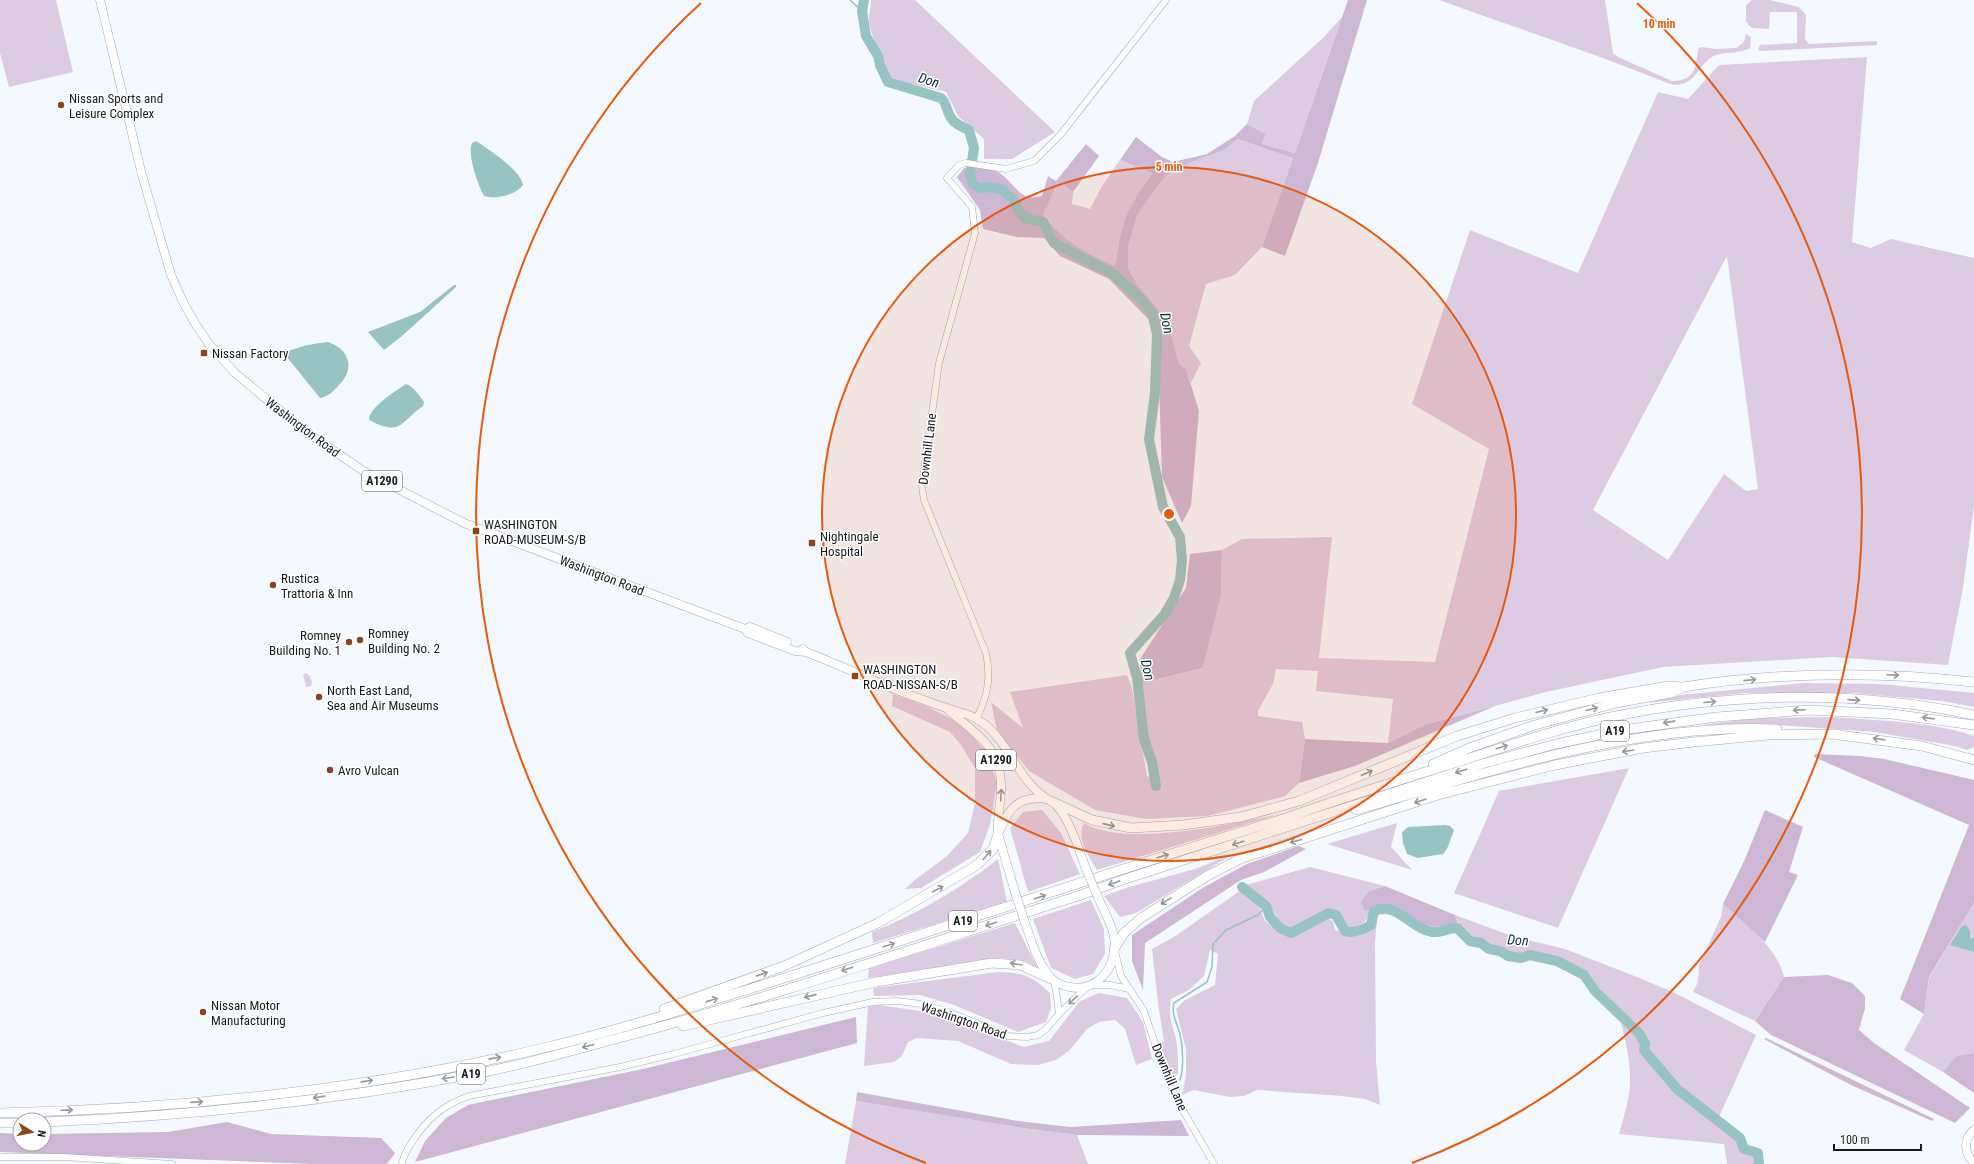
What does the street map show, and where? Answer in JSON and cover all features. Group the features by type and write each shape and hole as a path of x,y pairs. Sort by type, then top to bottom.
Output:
{"highway":[{"name":"A19","path":"1358,793 1469,748 1535,725 1616,703 1670,693 1683,688 1808,675 1914,676 1974,682"},
{"path":"1050,801 1092,820 1126,828 1183,825 1242,817 1299,801 1457,736 1515,718 1599,698 1668,686 1683,688"},
{"name":"A19","path":"0,1112 79,1110 219,1101 288,1092 466,1064 566,1042 784,978 1286,818 1358,793 1572,726 1610,717 1679,705 1761,699 1824,698 1895,702 1971,715"},
{"name":"A19","path":"52,1121 219,1111 484,1072 608,1041 761,997 1485,763 1556,744 1622,730 1673,722 1763,712 1808,710 1862,711 1970,725"},
{"name":"A19","path":"1275,832 1303,827 1528,761 1681,732 1764,729 1837,734 1922,746 1974,760"},
{"path":"1485,763 1627,737 1665,732 1681,732"},
{"path":"1114,949 1124,933 1141,918 1207,876 1240,859 1470,786 1555,765 1656,746 1768,735 1837,734"},
{"path":"566,1042 784,966 878,923 977,866 993,849 998,834"},
{"path":"608,1041 653,1033 846,988 968,966 1000,963 1014,964 1026,967 1052,980"},
{"path":"0,1123 12,1123"}],"main road":[{"name":"Washington Road","path":"100,0 142,175 171,276 182,302 196,325 209,344 235,374 306,432 365,472 464,523 745,629 754,628 802,648 806,652 946,708"},
{"name":"A1290","path":"946,708 961,711 989,728 1009,752 1031,787 1050,801 1064,816 1113,934 1114,949 1112,963 1108,971 1097,982 1088,986"},
{"name":"A1290","path":"946,708 984,740 996,761 1001,780 998,834 1024,920 1038,956 1052,980"},
{"path":"998,834 1007,814 1017,804 1031,798 1050,801"},
{"path":"1052,980 1067,987 1088,986"},
{"path":"1971,1162 1966,1145 1973,1130"}],"street":[{"name":"Downhill Lane","path":"976,719 983,706 988,690 989,676 986,653 924,500 922,486 938,363 975,233 972,207 947,178 960,166 966,163 1006,169 1034,162 1061,134 1166,0"},
{"name":"Downhill Lane","path":"1114,949 1120,972 1129,989 1144,1010 1177,1100 1214,1164"},
{"path":"1052,980 1057,997 1058,1014"},
{"path":"1088,986 1110,985 1129,989"},
{"name":"Washington Road","path":"402,1164 410,1145 430,1118 455,1101 469,1096 628,1065 858,1004 886,1001 908,1002 933,1007 998,1032 1019,1038 1033,1036 1050,1026 1058,1014 1088,986"},
{"path":"0,1157 64,1161 172,1164"}],"shaded area":[{"path":"0,0 56,0 73,72 9,87 0,53"},
{"path":"871,0 915,0 1055,132 1012,159 984,159 984,139 958,116 946,92 902,82 890,77 870,26 869,17"},
{"path":"1348,0 1367,0 1318,163 1285,256 1262,247 1293,158 1237,139 1224,150 1187,164 1166,176 1137,216 1128,247 1128,268 1138,286 1168,321 1179,364 1186,369 1199,411 1191,506 1182,523 1162,477 1158,351 1152,323 1109,279 1060,256 1044,238 1017,237 983,229 980,210 957,177 964,168 990,169 1004,176 1022,194 1034,197 1042,196 1048,176 1056,181 1086,144 1099,156 1073,192 1061,183 1056,187 1043,215 1067,239 1085,251 1115,266 1120,237 1127,214 1141,189 1153,173 1120,160 1136,137 1162,157 1173,162 1207,154 1235,136 1247,124 1266,134 1262,144 1295,153"},
{"path":"1439,0 1605,0 1613,53 1618,57 1672,81 1685,79 1690,76 1695,67 1698,49 1701,47 1716,49 1736,48 1744,42 1746,34 1751,37 1750,48 1713,56 1692,78 1684,84 1670,84 1584,51"},
{"path":"1752,0 1770,0 1799,7 1806,15 1805,39 1809,44 1877,41 1877,45 1758,50 1760,45 1797,43 1797,12 1770,12 1769,29 1752,28 1746,22 1746,5"},
{"path":"1342,17 1295,153 1262,144 1266,134 1247,124 1254,101 1324,37"},
{"path":"1867,57 1852,242 1871,248 1891,239 1974,258 1974,505 1963,588 1948,665 1832,657 1663,667 1546,692 1424,725 1388,743 1393,699 1316,691 1318,671 1276,669 1273,684 1258,711 1258,716 1302,722 1305,739 1299,783 1285,796 1208,816 1146,819 1095,810 1029,771 997,731 991,702 1023,728 1010,692 1127,675 1132,688 1147,776 1156,781 1144,721 1141,683 1203,668 1221,596 1222,550 1242,539 1332,537 1319,658 1435,662 1489,449 1412,404 1470,230 1578,273 1658,92 1688,99 1719,65","holes":["1727,256 1758,489 1746,491 1724,474 1668,560 1593,510"]},
{"path":"1236,139 1293,158 1262,247 1235,275 1206,284 1189,346 1201,363 1191,383 1186,369 1179,364 1168,322 1138,286 1128,268 1128,247 1137,216 1166,176 1187,164 1224,150"},
{"path":"1120,160 1154,173 1141,189 1120,237 1115,266 1085,251 1067,239 1043,215 1056,187 1060,183 1073,192 1072,204 1090,209 1102,186"},
{"path":"1222,550 1221,596 1203,668 1141,683 1140,659 1186,588 1190,554"},
{"path":"307,673 312,682 311,686 306,687 303,674"},
{"path":"1803,683 1880,684 1974,693 1974,707 1942,701 1852,693 1744,693 1647,703 1681,695"},
{"path":"893,694 926,706 960,723 987,752 997,783 990,825 980,852 921,888 905,889 947,856 968,833 975,803 975,768 961,745 950,732 892,706"},
{"path":"1495,706 1355,766 1299,783 1305,739 1388,743 1424,725"},
{"path":"1834,717 1905,722 1940,727 1974,736 1974,747 1967,750 1955,746 1874,732 1764,724 1701,725 1758,718"},
{"path":"1815,754 1860,756 1884,759 1974,780 1974,903 1929,977 1924,1014 1900,999 1969,825 1814,757"},
{"path":"1629,768 1558,928 1454,893 1499,791"},
{"path":"1042,810 1061,833 1080,874 1028,892 1010,828 1023,812"},
{"path":"1765,810 1803,827 1789,872 1798,875 1765,942 1723,904 1745,859"},
{"path":"1276,815 1097,870 1084,848 1082,841 1082,829 1084,823 1102,830 1125,834 1151,834 1206,828"},
{"path":"1397,823 1391,847 1412,870 1327,844"},
{"path":"1298,846 1306,849 1264,872 1241,880 1145,943 1143,990 1132,961 1132,935 1204,887 1247,864"},
{"path":"1235,853 1136,913 1120,917 1104,896 1129,887 1195,869"},
{"path":"998,859 1007,902 873,943 872,932 938,900 969,881"},
{"path":"1310,867 1385,886 1369,891 1365,911 1374,907 1366,920 1360,925 1346,928 1336,910 1325,912 1290,930 1281,925 1269,903 1246,885"},
{"path":"1385,886 1455,915 1458,924 1435,927 1424,925 1401,909 1383,905 1365,911 1361,902 1369,891"},
{"path":"1241,890 1260,908 1265,921 1283,935 1292,936 1329,919 1333,921 1335,930 1359,935 1368,932 1377,921 1375,943 1376,1061 1380,1105 1365,1099 1342,1096 1257,1090 1244,1096 1230,1097 1194,1090 1182,1095 1186,1075 1186,1050 1176,1009 1185,1000 1215,985 1218,954 1210,950 1204,976 1189,990 1171,999 1170,1015 1178,1052 1178,1073 1172,1079 1159,1047 1164,1041 1152,949 1174,937"},
{"path":"1091,900 1104,929 1105,954 1093,974 1075,979 1051,968 1033,919"},
{"path":"1974,903 1974,1053 1956,1056 1943,1072 1904,1050 1924,1014 1929,978"},
{"path":"1723,904 1750,928 1775,955 1784,977 1755,1021 1693,992 1698,982 1699,965 1721,917"},
{"path":"1455,915 1512,936 1565,949 1637,977 1675,993 1756,1035 1719,1117 1679,1087 1648,1051 1645,1038 1635,1023 1597,986 1589,973 1553,958 1528,951 1519,954 1509,953 1503,949 1492,948 1462,928"},
{"path":"1015,923 1037,967 1025,961 1000,958 868,978 869,968"},
{"path":"998,972 1027,976 1038,982 1050,993 1051,1009 1046,1022 1018,1032 954,1005 920,995 874,996 873,988"},
{"path":"1828,975 1852,983 1865,996 1865,1008 1859,1030 1874,1043 1970,1108 1955,1123 1771,1035 1755,1021 1784,977"},
{"path":"1099,993 1127,998 1143,1022 1152,1059 1136,1065 1125,1029 1115,1020 1099,1022 1087,1029 1070,1050 1056,1060 1038,1065 1011,1064 958,1041 917,1038 908,1042 902,1056 894,1062 864,1066 868,1006 879,1005 933,1013 1024,1047 1049,1041 1080,1001"},
{"path":"856,1017 857,1043 415,1162 425,1141 446,1118 468,1105 643,1069"},
{"path":"1621,1022 1637,1037 1643,1052 1674,1089 1738,1139 1743,1151 1753,1152 1758,1156 1757,1164 1727,1164 1724,1144 1619,1134 1627,1106 1630,1084 1628,1056"},
{"path":"1766,1038 1934,1119 1932,1121 1851,1085 1764,1039"},
{"path":"1974,1053 1974,1093 1943,1072 1956,1056"},
{"path":"857,1092 1018,1121 1070,1127 1181,1120 1189,1136 1077,1135 1022,1128 856,1101"},
{"path":"856,1101 1022,1128 1077,1135 1088,1164 845,1164"},
{"path":"227,1122 271,1134 381,1138 395,1153 387,1164 313,1164 0,1152 0,1133 12,1134 12,1152 52,1152 52,1134 168,1132"}],"water":[{"path":"476,141 510,166 521,179 523,185 520,189 505,196 484,196 476,178 472,162 471,148 472,143"},
{"path":"454,285 456,285 456,287 402,336 384,350 368,332 420,312"},
{"path":"328,342 342,350 346,355 348,361 347,374 332,392 320,398 286,356 288,351 293,349"},
{"path":"406,384 418,394 424,402 423,406 405,422 395,427 380,425 369,420 373,410 378,405"},
{"path":"1450,826 1454,830 1447,849 1443,854 1418,858 1407,854 1403,843 1402,832 1408,827"},
{"path":"1966,925 1970,931 1970,939 1974,938 1974,952 1950,945 1962,926"}],"waterway":[{"path":"850,0 862,11"},
{"name":"Don","path":"864,0 862,11 866,36 878,56 880,65 888,82 941,98 953,121 969,130 974,148 970,175 973,184 980,188 990,187 1001,189 1013,199 1020,213 1027,219 1043,222 1054,243 1112,273 1142,300 1152,313 1157,334 1155,393 1149,439 1163,507 1180,537 1182,560 1180,580 1174,598 1164,615 1130,653 1137,678 1144,739 1152,762 1156,786"},
{"name":"Don","path":"1242,887 1266,906 1270,917 1280,928 1291,933 1329,913 1336,915 1345,931 1355,931 1371,925 1374,911 1382,909 1390,910 1397,912 1424,930 1435,932 1457,928 1470,941 1481,943 1489,949 1500,951 1508,956 1521,958 1530,955 1557,961 1584,975 1595,991 1639,1033 1645,1044 1644,1050 1677,1089 1740,1138 1744,1149 1758,1153 1759,1164"},
{"path":"1180,1080 1183,1064 1182,1045 1174,1015 1174,1003 1207,982 1212,967 1213,944 1226,930 1258,915 1266,906"}],"place":[{"name":"Nissan Sports and Leisure Complex","path":"61,105"},
{"name":"Nissan Factory","path":"204,353"},
{"name":"WASHINGTON ROAD-MUSEUM-S/B","path":"476,531"},
{"name":"Nightingale Hospital","path":"812,543"},
{"name":"Rustica Trattoria & Inn","path":"273,585"},
{"name":"Romney Building No. 2","path":"360,640"},
{"name":"Romney Building No. 1","path":"349,642"},
{"name":"WASHINGTON ROAD-NISSAN-S/B","path":"855,676"},
{"name":"North East Land, Sea and Air Museums","path":"319,697"},
{"name":"Avro Vulcan","path":"330,770"},
{"name":"Nissan Motor Manufacturing","path":"203,1012"}]}
